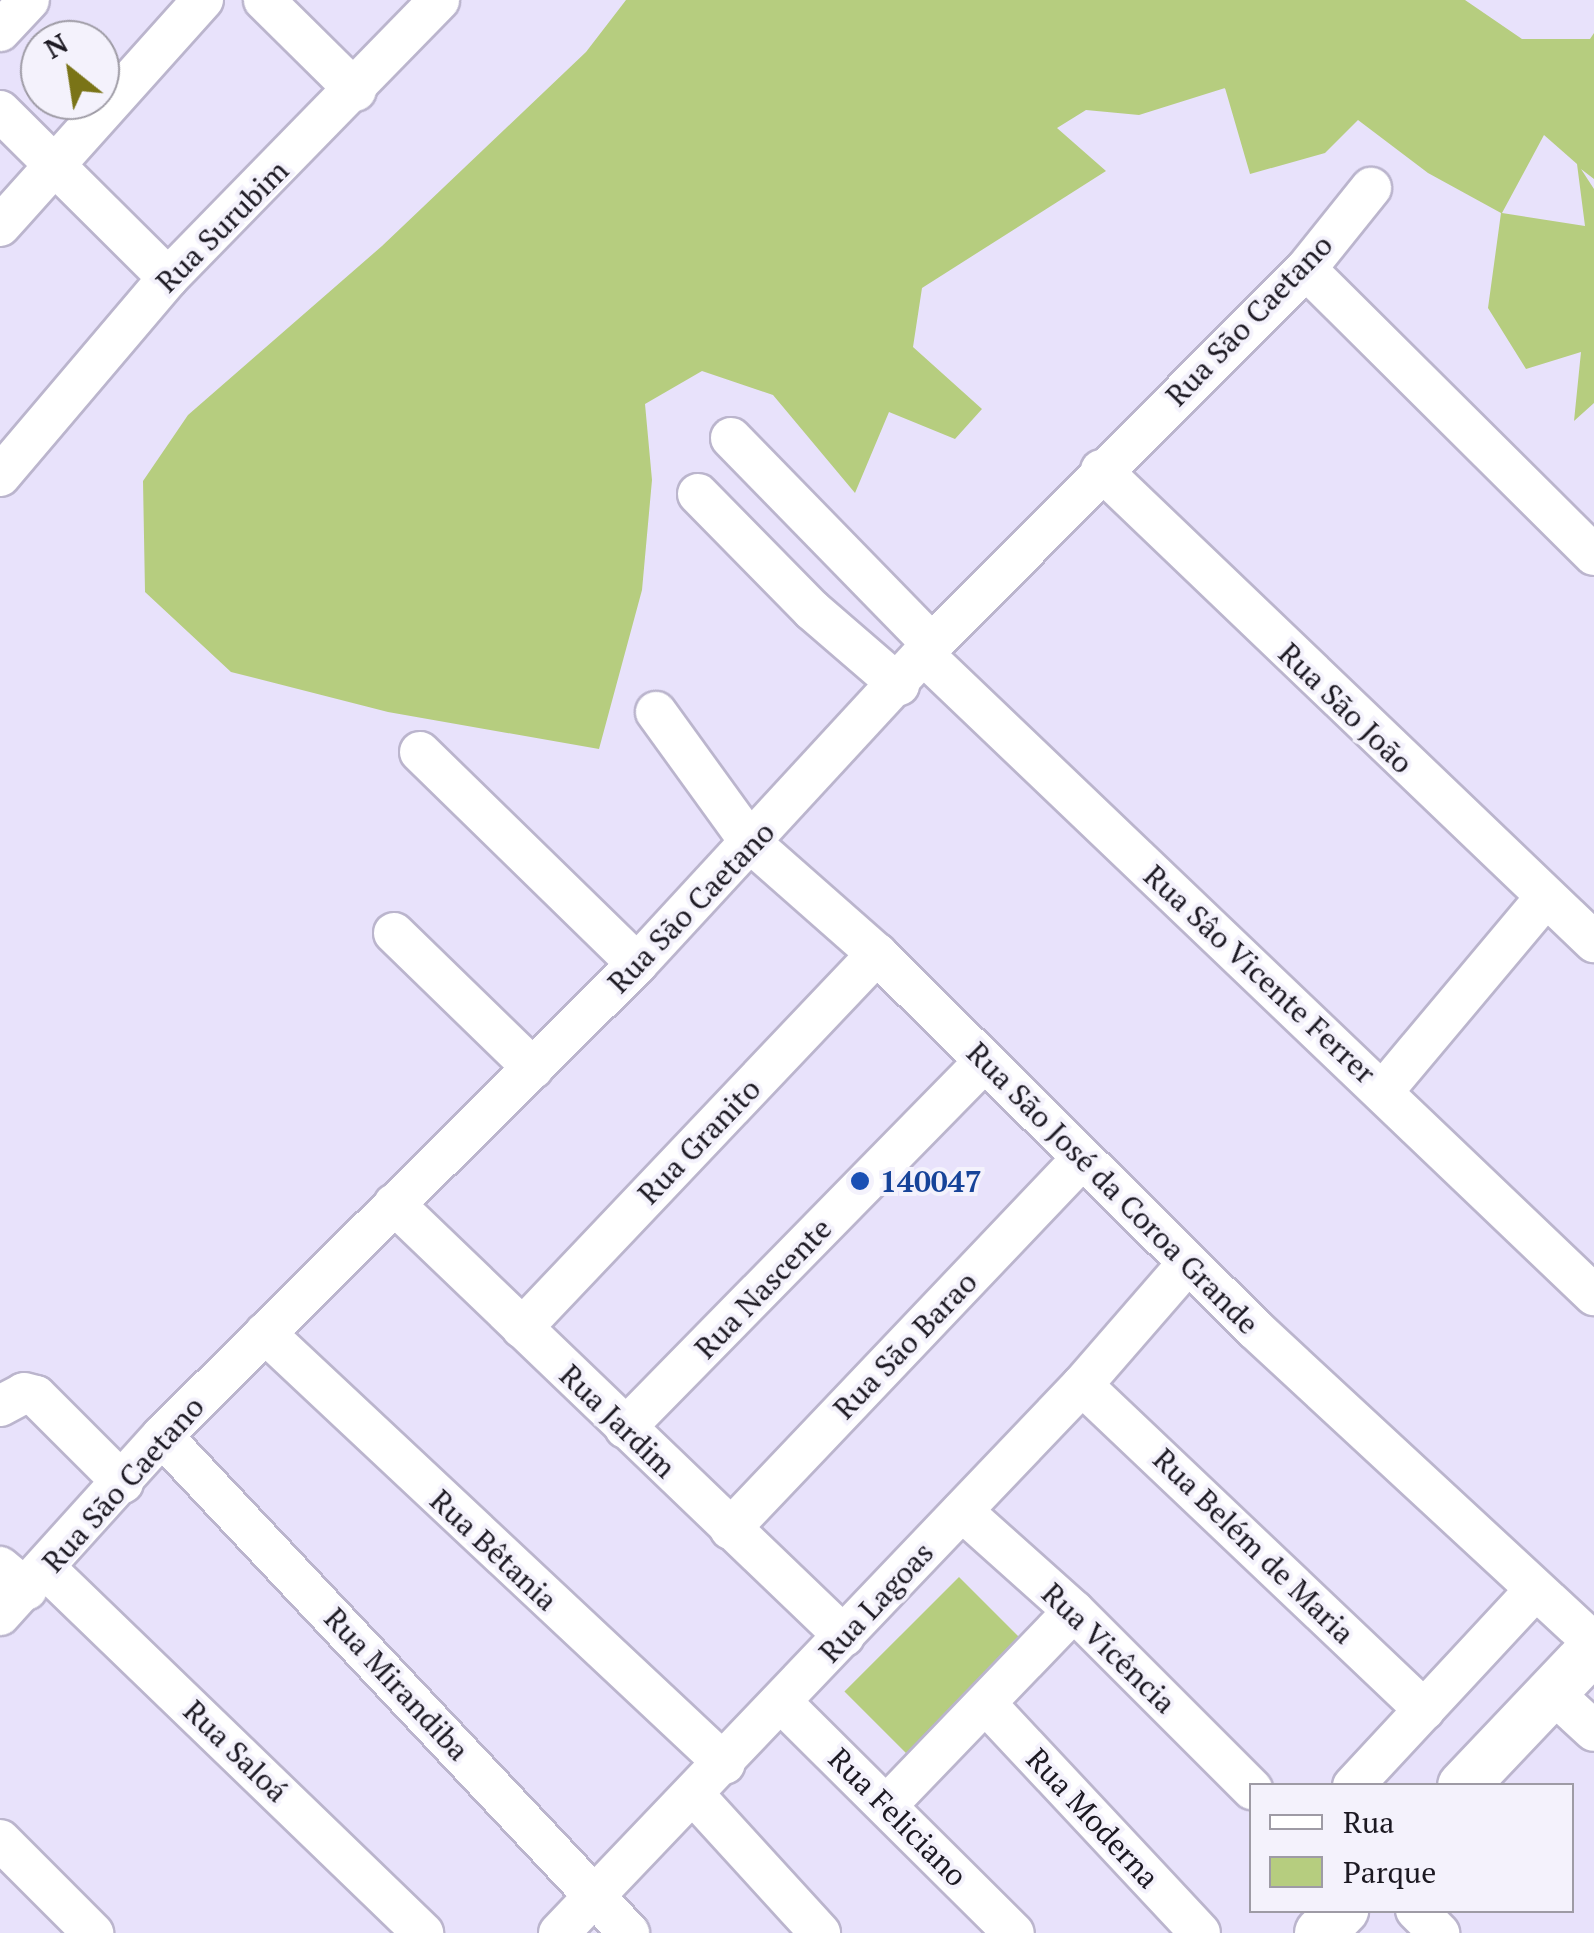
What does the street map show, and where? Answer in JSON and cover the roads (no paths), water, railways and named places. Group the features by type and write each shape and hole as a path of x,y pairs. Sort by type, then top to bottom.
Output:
{"main road":[{"path":"1465,1783 1554,1694 1594,1646"},
{"path":"1320,1933 1341,1913"}],"street":[{"path":"0,31 29,0"},
{"path":"0,226 203,0"},
{"path":"264,0 356,91"},
{"name":"Rua Surubim","path":"4,460 168,278 356,91 440,0"},
{"path":"0,112 168,278"},
{"name":"Rua São Caetano","path":"19,1585 123,1483 162,1436 637,964 1101,470 1306,269 1371,188"},
{"path":"1306,269 1594,555"},
{"path":"731,438 918,661"},
{"name":"Rua São João","path":"1101,470 1594,942"},
{"path":"698,494 812,610 918,661"},
{"name":"Rua Sâo Vicente Ferrer","path":"918,661 1384,1090 1594,1296"},
{"name":"Rua São José da Coroa Grande","path":"656,712 751,843 876,954 1080,1161 1594,1646"},
{"path":"420,752 637,964"},
{"path":"1384,1090 1546,897"},
{"path":"394,934 532,1068"},
{"name":"Rua Granito","path":"522,1328 876,954"},
{"name":"Rua Nascente","path":"625,1428 984,1061"},
{"name":"Rua São Barao","path":"730,1528 1080,1161"},
{"name":"Rua Jardim","path":"394,1204 844,1636"},
{"name":"Rua Lagoas","path":"559,1933 725,1764 1082,1385 1187,1264"},
{"name":"Rua Bêtania","path":"265,1333 725,1764"},
{"name":"Rua Belém de Maria","path":"1082,1385 1424,1710"},
{"path":"0,1406 24,1393 36,1396 123,1483"},
{"name":"Rua Mirandiba","path":"162,1436 629,1933"},
{"name":"Rua Vicência","path":"962,1511 1074,1611 1249,1786"},
{"name":"Rua Saloá","path":"19,1585 424,1933"},
{"path":"1355,1783 1534,1591"},
{"path":"887,1805 1074,1611"},
{"path":"1554,1694 1594,1730"},
{"name":"Rua Feliciano","path":"781,1702 1014,1933"},
{"name":"Rua Moderna","path":"986,1704 1200,1933"},
{"path":"694,1794 820,1933"},
{"path":"0,1840 93,1933"},
{"path":"1419,1913 1439,1933"}],"place":[{"name":"140047","path":"860,1181"}]}
